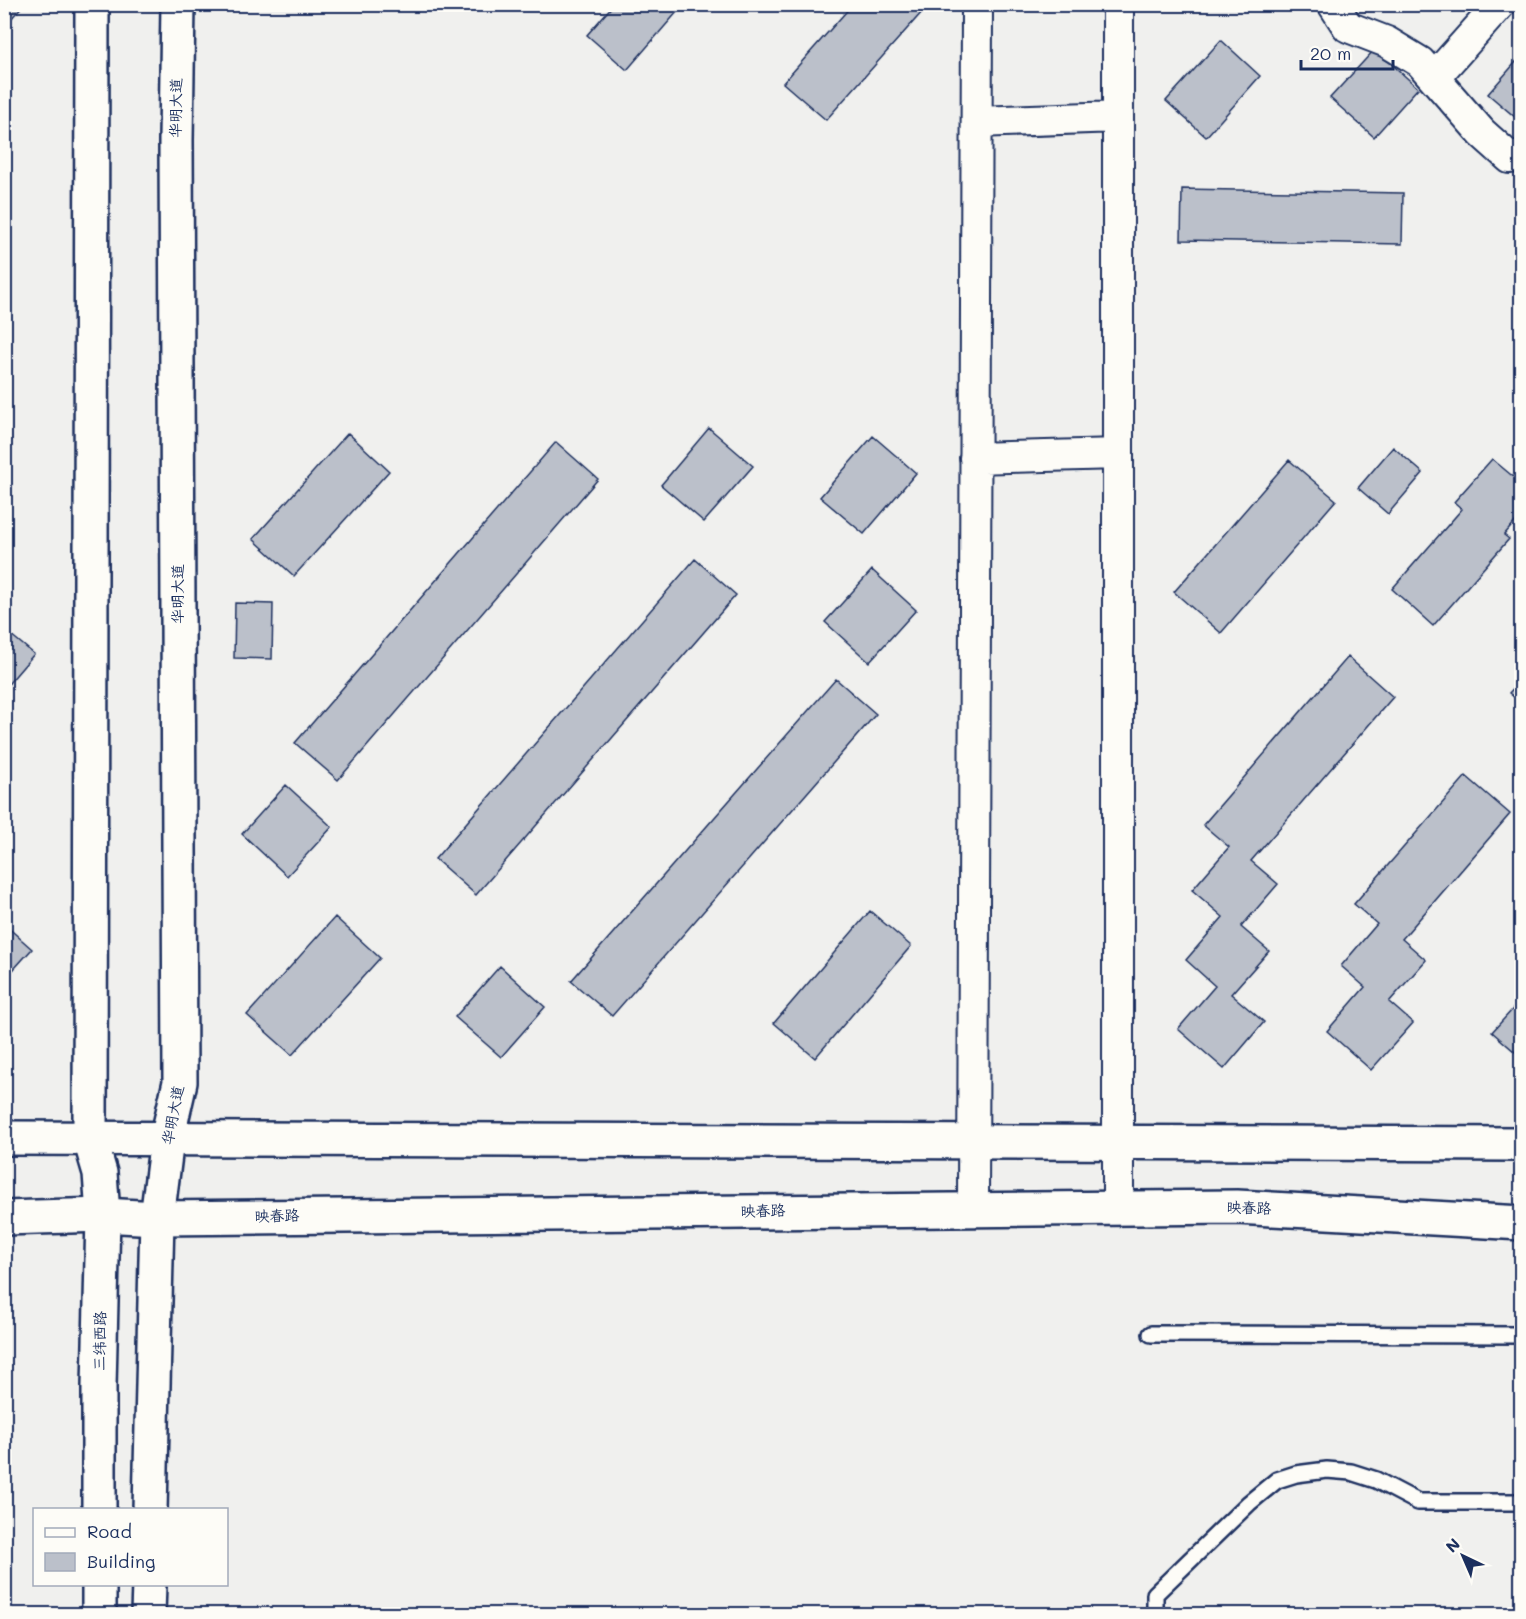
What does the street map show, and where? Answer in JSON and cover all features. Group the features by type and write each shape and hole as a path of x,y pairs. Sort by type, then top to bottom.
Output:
{"main road":[{"path":"90,1138 92,4"},
{"name":"华明大道","path":"157,1218 167,1139 180,1082 176,140 178,4"},
{"path":"4,1138 1521,1144"},
{"name":"三纬西路","path":"90,1138 100,1173 103,1215 99,1508"},
{"name":"映春路","path":"4,1218 103,1215 157,1218 1237,1207 1521,1223"},
{"path":"150,1508 157,1218"},
{"path":"99,1586 99,1614"},
{"path":"148,1614 149,1586"}],"street":[{"path":"973,1209 977,4"},
{"path":"1118,4 1118,1208"},
{"path":"1333,4 1348,27 1387,42 1420,62 1482,133 1510,158 1521,156"},
{"path":"1434,78 1500,4"},
{"path":"977,122 1118,117"},
{"path":"975,458 1118,454"}],"lane":[{"path":"1151,1334 1521,1335"},
{"path":"1155,1614 1155,1594 1249,1503 1277,1480 1296,1474 1327,1470 1351,1472 1376,1480 1418,1502 1521,1502"}],"building":[{"path":"4,4 24,4 4,27"},
{"path":"614,4 684,4 627,70 587,35"},
{"path":"853,4 916,4 923,11 826,120 783,83"},
{"path":"1221,40 1260,76 1206,137 1166,101"},
{"path":"1375,49 1418,88 1374,137 1330,98"},
{"path":"1522,55 1522,123 1488,94"},
{"path":"1182,189 1403,193 1402,244 1181,240"},
{"path":"709,428 753,466 704,522 661,485"},
{"path":"348,433 389,471 294,576 253,539"},
{"path":"873,436 916,473 864,534 820,497"},
{"path":"556,442 598,479 338,780 295,743"},
{"path":"1393,447 1423,473 1388,514 1358,488"},
{"path":"1492,459 1522,484 1522,514 1504,535 1509,539 1433,626 1392,589 1462,509 1454,502"},
{"path":"1289,460 1336,500 1221,633 1174,592"},
{"path":"695,559 736,595 476,895 435,859"},
{"path":"872,570 916,610 869,662 825,622"},
{"path":"235,603 273,604 272,659 234,658"},
{"path":"4,629 34,654 4,689"},
{"path":"1348,657 1393,697 1251,861 1278,884 1241,927 1269,951 1231,994 1264,1022 1224,1069 1178,1029 1215,986 1186,960 1223,917 1192,890 1229,847 1203,825"},
{"path":"836,679 876,714 612,1016 571,981"},
{"path":"1522,679 1522,704 1509,693"},
{"path":"1466,776 1510,814 1402,939 1426,960 1389,1002 1413,1023 1371,1070 1327,1031 1365,987 1341,966 1377,924 1354,904"},
{"path":"286,785 332,827 287,876 242,834"},
{"path":"870,911 911,946 815,1058 774,1023"},
{"path":"335,917 380,958 292,1055 247,1015"},
{"path":"4,924 32,949 4,980"},
{"path":"500,966 545,1007 501,1057 455,1017"},
{"path":"1522,999 1522,1058 1492,1032"}]}
